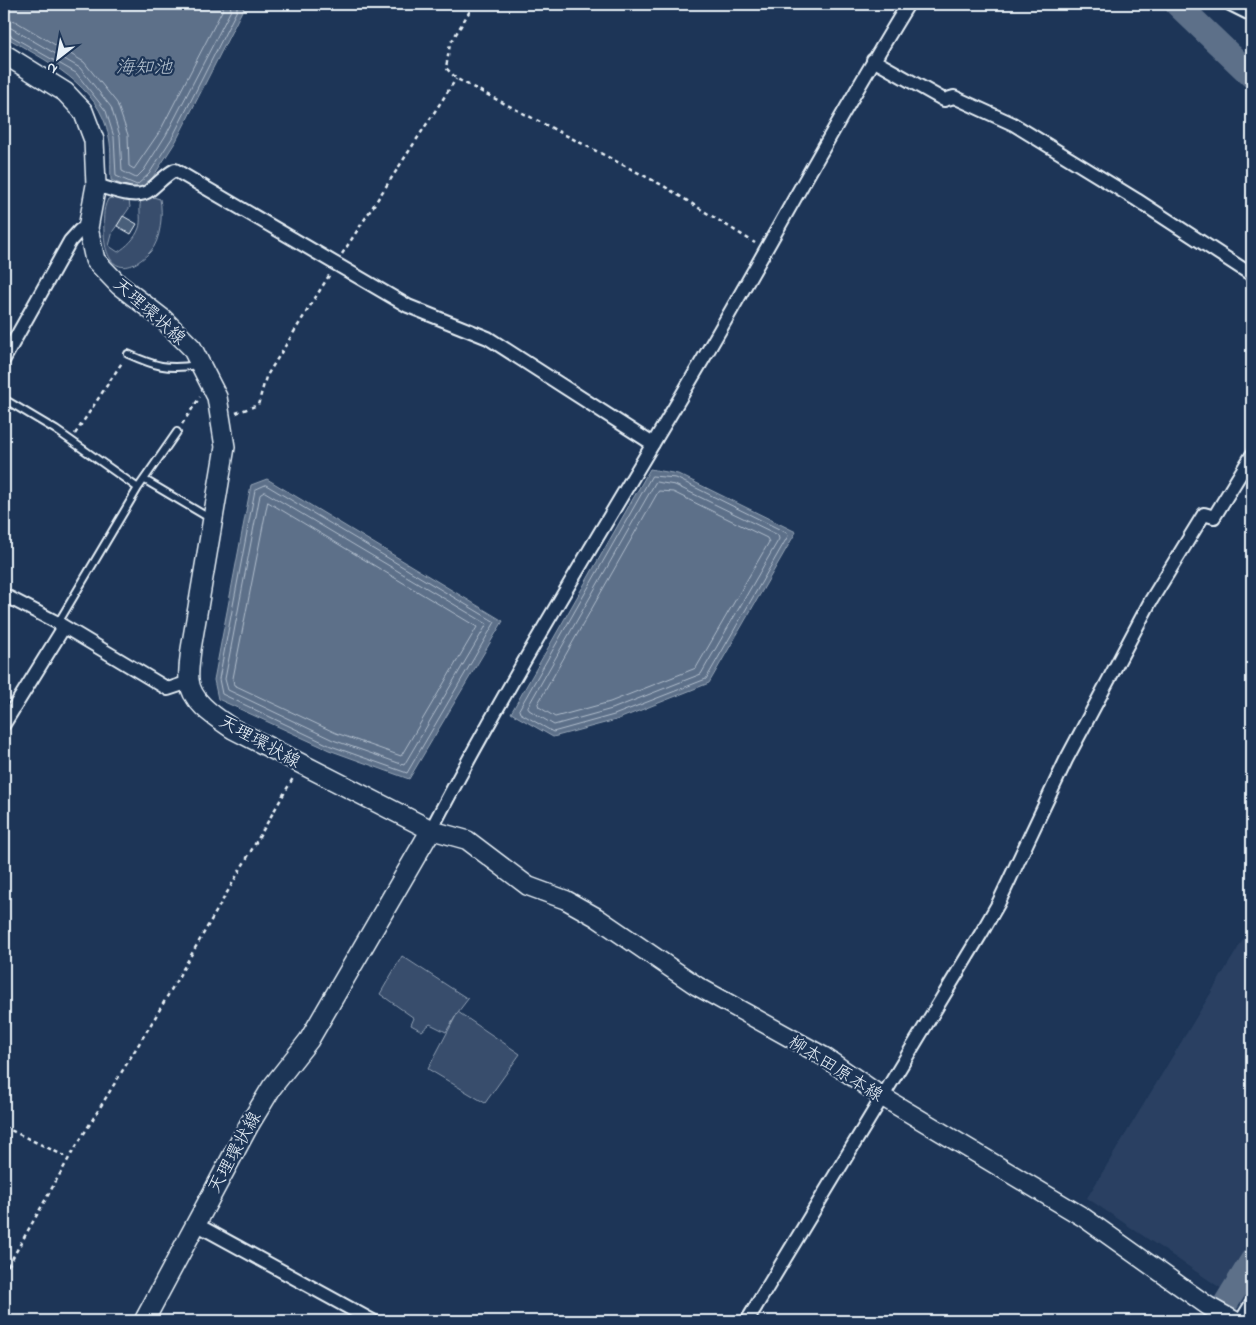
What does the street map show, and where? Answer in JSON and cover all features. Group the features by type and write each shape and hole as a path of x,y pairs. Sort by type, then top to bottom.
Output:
{"main road":[{"name":"天理環状線","path":"4,54 65,92 83,111 94,140 96,185 88,228 95,260 119,286 169,325 192,348 210,382 222,416 225,447 191,649 189,682 198,700 210,713 233,729 431,830 309,1040 272,1087 248,1125 194,1223 144,1321"},
{"name":"柳本田原本線","path":"431,830 467,840 528,886 566,900 596,917 697,986 822,1056 881,1096 1083,1217 1208,1306 1236,1321"}],"street":[{"path":"431,830 494,717 767,250 873,60 908,4"},
{"path":"1230,4 1252,15"},
{"path":"873,60 944,100 954,97 1013,124 1138,200 1252,275"},
{"path":"96,185 139,196 148,192 166,175 175,170 408,306 488,338 653,444"},
{"path":"4,358 70,240 80,230 88,228"},
{"path":"747,1321 998,904 1066,760 1150,602 1204,514 1214,517 1252,455"},
{"path":"4,595 61,625 168,689 189,682"},
{"path":"4,724 61,625"},
{"path":"194,1223 373,1321"},
{"path":"1236,1321 1252,1303"}],"lane":[{"path":"128,354 154,366 175,369 201,365"},
{"path":"4,399 56,430 138,488"},
{"path":"61,625 138,488 176,432"},
{"path":"145,480 212,519"}],"path":[{"path":"474,4 450,44 446,68 457,78 662,186 767,250"},
{"path":"70,441 128,354"},
{"path":"176,432 210,382"},
{"path":"4,1273 69,1158 156,1016 301,764"},
{"path":"4,1127 69,1158"}],"shaded area":[{"path":"122,195 129,201 130,207 113,231 109,246 118,252 130,242 139,228 141,200 145,197 160,199 161,212 159,234 154,247 141,260 125,267 112,261 105,245 104,233 106,203 108,199"},
{"path":"1252,925 1252,1237 1222,1289 1087,1198"},
{"path":"402,956 468,999 446,1032 430,1024 422,1031 411,1025 414,1018 380,994"},
{"path":"458,1012 520,1054 485,1103 428,1069"}],"water":[{"name":"海知池","path":"4,4 238,4 244,7 176,141 153,177 139,192 111,180 109,137 103,118 94,102 82,88 53,65 4,36"},
{"path":"650,469 678,474 796,532 709,683 616,720 553,737 511,713"},
{"path":"267,479 503,621 409,779 329,750 218,699 214,680 251,485"}],"building":[{"path":"123,216 137,224 131,234 117,226"}],"waterway":[{"path":"1177,4 1252,76"},
{"path":"1215,1321 1252,1261"}]}
